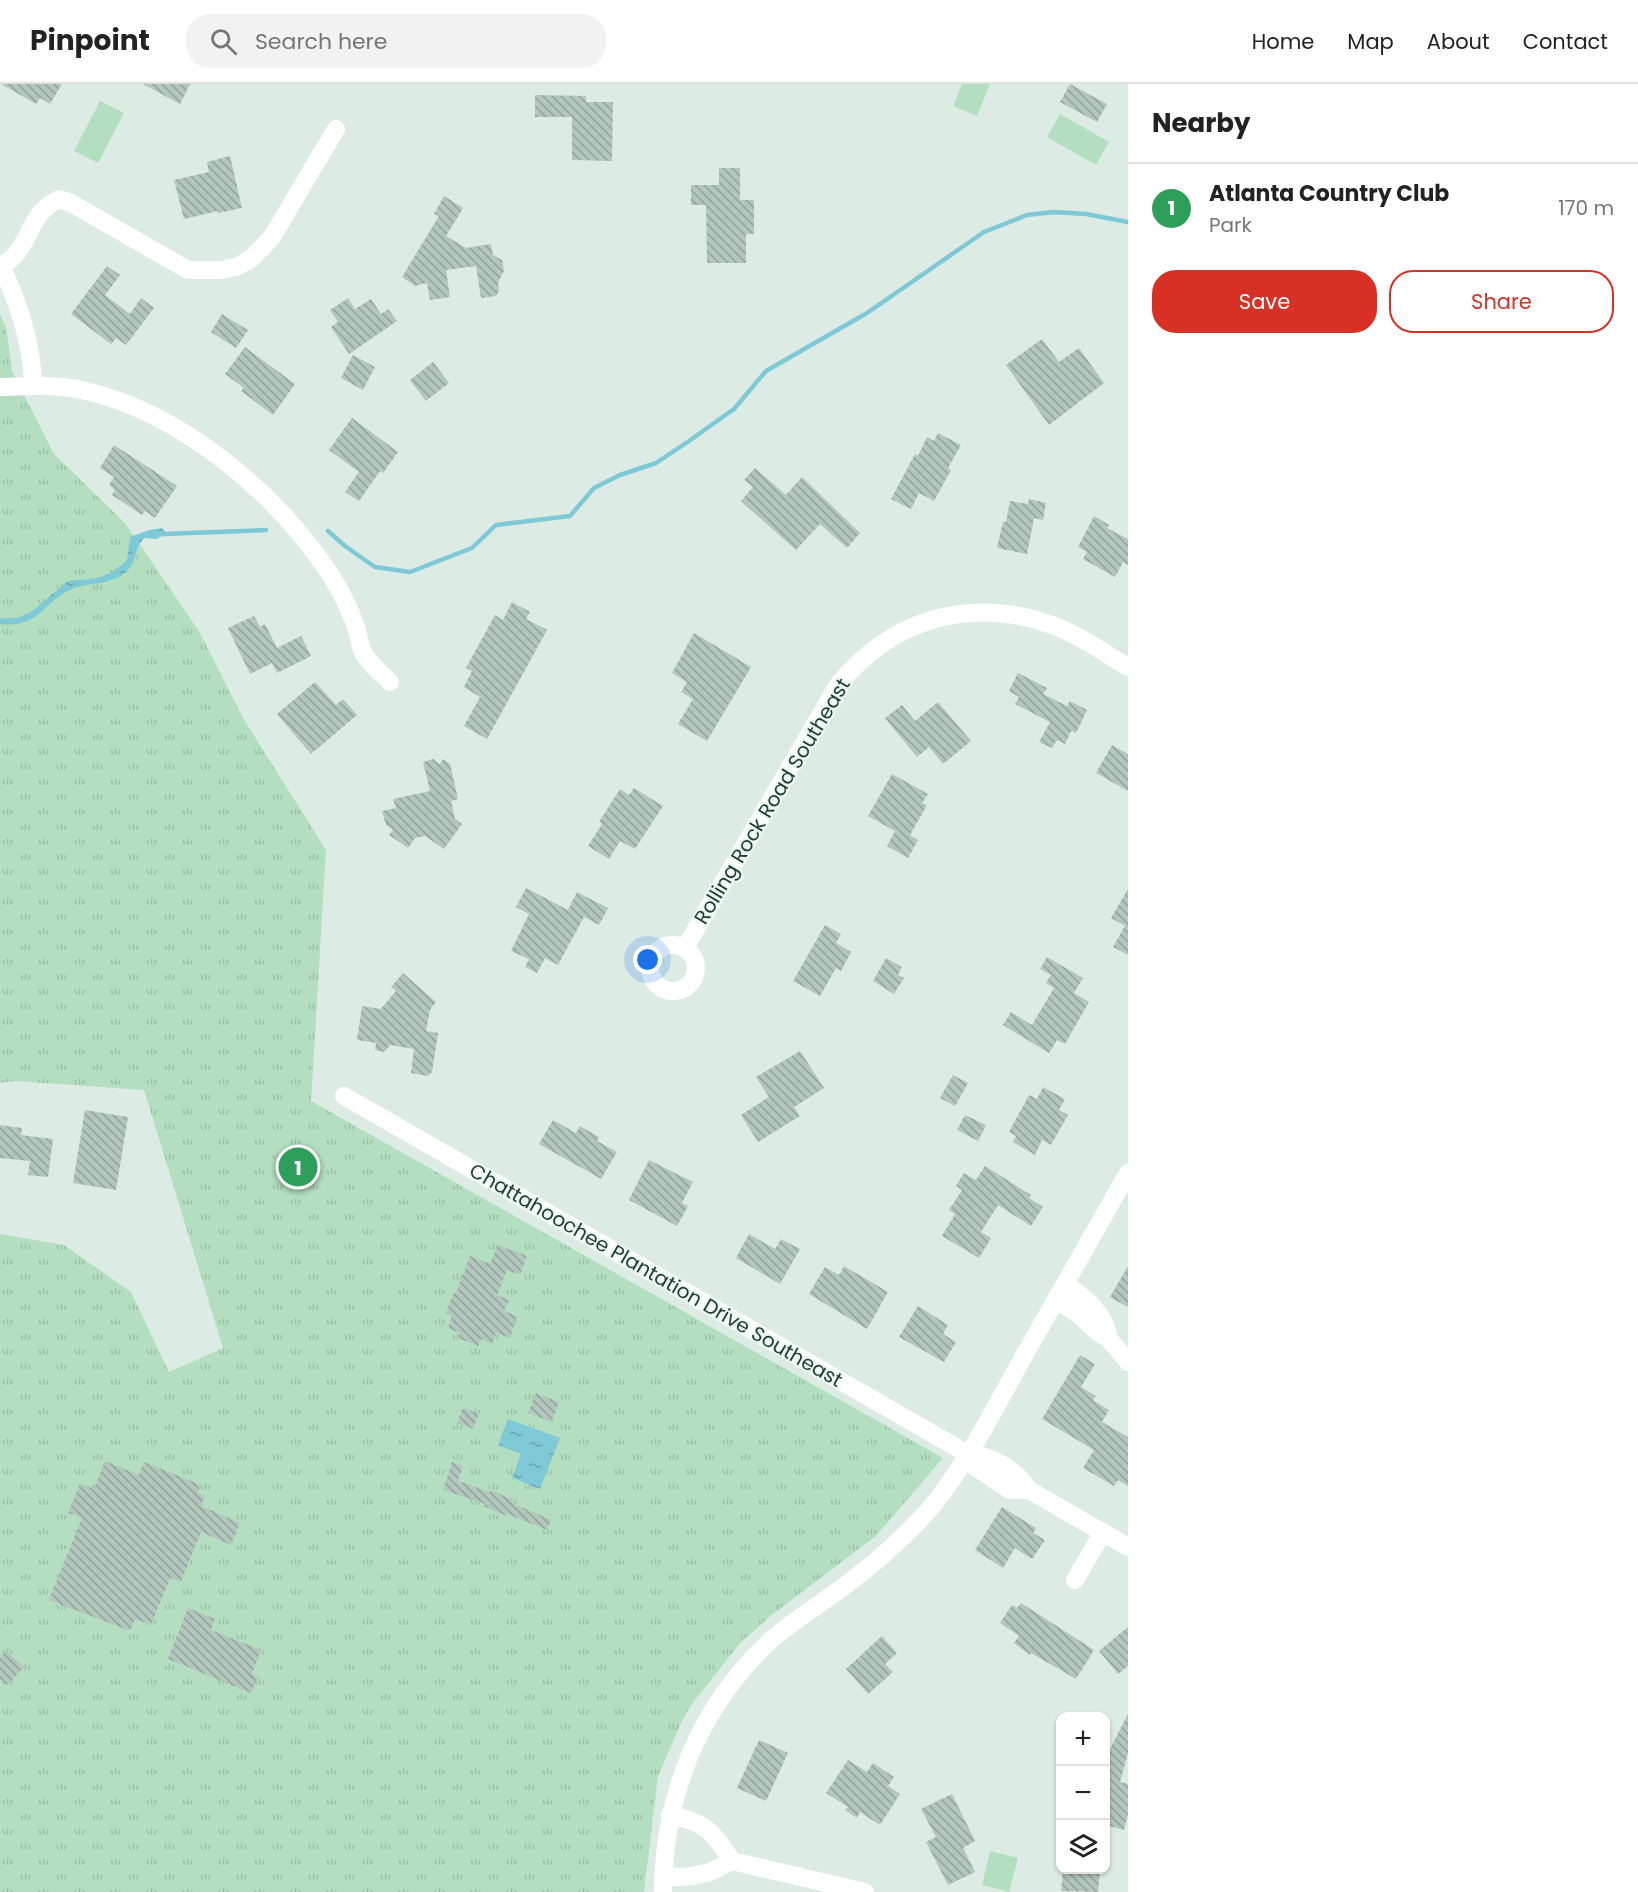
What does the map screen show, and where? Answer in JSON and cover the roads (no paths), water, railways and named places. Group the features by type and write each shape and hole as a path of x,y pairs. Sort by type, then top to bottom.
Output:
{"street":[{"path":"33,385 32,359 12,291 1,265 16,254 46,205 59,199 71,203 188,270 220,270 236,267 250,259 272,237 336,129"},
{"path":"0,387 33,385 80,389 126,402 216,454 286,516 318,556 346,604 364,654 390,682"},
{"name":"Rolling Rock Road Southeast","path":"685,948 838,685 857,662 885,641 922,622 939,617 994,613 1051,625 1070,633 1128,667"},
{"name":"Chattahoochee Plantation Drive Southeast","path":"344,1096 968,1454 994,1460 1019,1475 1029,1490 1128,1547"},
{"path":"865,1892 732,1861 710,1872 680,1877 663,1883 670,1815 686,1762 701,1729 740,1673 771,1641 892,1547 933,1505 968,1454 1128,1173"},
{"path":"1060,1292 1078,1314 1109,1339 1128,1362"},
{"path":"1075,1580 1103,1532"},
{"path":"670,1815 690,1819 705,1827 715,1836 732,1861"}],"water":[{"path":"162,528 167,534 156,539 144,538 138,547 132,565 119,577 72,589 33,618 24,622 0,624 0,618 27,614 66,582 107,575 127,560 130,537"},
{"path":"508,1419 560,1438 540,1489 512,1478 521,1454 498,1445"}],"waterway":[{"path":"328,531 375,567 410,572 472,548 496,525 570,516 594,488 620,475 656,463 734,409 766,371 867,313 984,232 1027,215 1054,212 1086,214 1128,222"},
{"path":"163,534 266,530"}],"place":[{"name":"Atlanta Country Club","path":"298,1167"}]}
